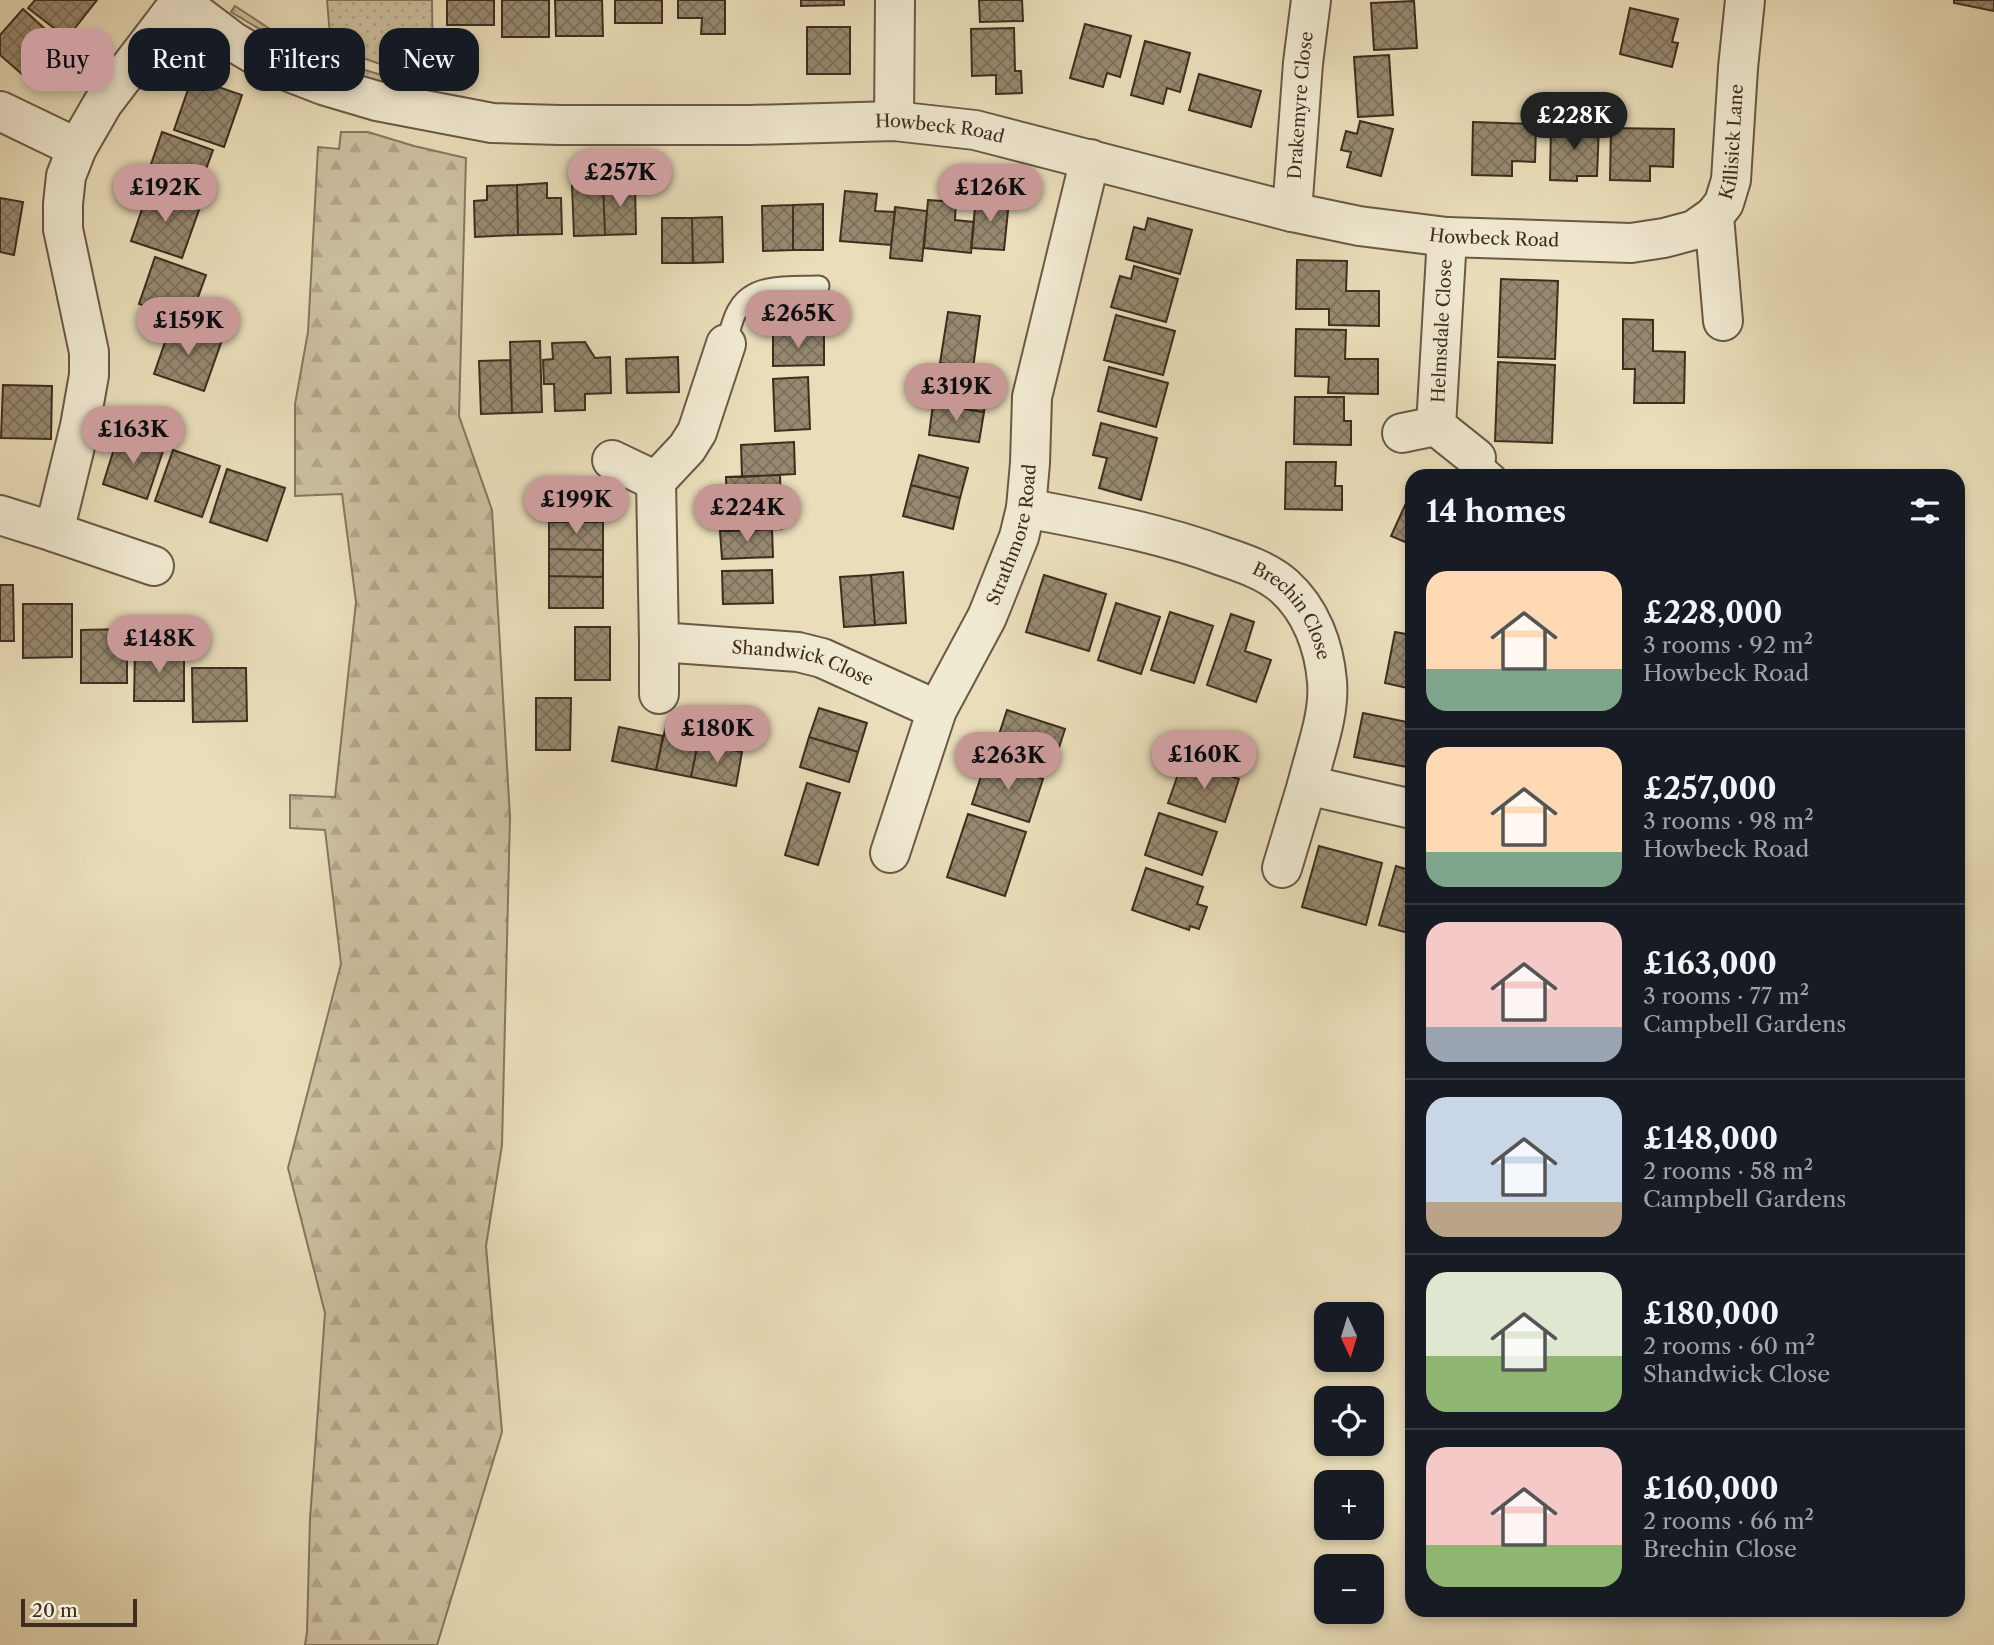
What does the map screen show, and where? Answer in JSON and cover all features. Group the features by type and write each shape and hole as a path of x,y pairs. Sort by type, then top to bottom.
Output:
{"street":[{"path":"894,121 895,0"},
{"name":"Drakemyre Close","path":"1293,212 1303,64 1311,0"},
{"name":"Killisick Lane","path":"1723,321 1714,216 1724,203 1731,180 1745,0"},
{"path":"54,532 80,426 89,375 89,352 63,229 66,176 103,103 179,1"},
{"name":"Howbeck Road","path":"179,1 232,41 274,66 323,85 377,100 492,123 749,125 894,121 975,130 1293,212 1359,226 1447,237 1631,243 1694,230 1714,216"},
{"path":"0,111 78,148"},
{"name":"Strathmore Road","path":"890,853 937,710 987,617 1019,537 1026,508 1032,397 1090,159"},
{"name":"Helmsdale Close","path":"1447,237 1419,429 1486,467"},
{"path":"659,694 656,481 687,448 697,432 726,344"},
{"path":"612,460 656,481"},
{"name":"Brechin Close","path":"1026,508 1133,528 1192,544 1270,576 1291,593 1317,632 1324,654 1327,684 1324,720 1282,868"},
{"path":"0,516 155,566"},
{"name":"Shandwick Close","path":"659,642 798,652 822,658 937,710"},
{"path":"1307,785 1405,807"}],"lane":[{"path":"726,344 738,308 752,293 777,287 819,286"}],"green space":[{"path":"327,0 432,0 432,28 379,28 379,64 365,59 365,28 329,28"},
{"path":"235,6 268,28 258,28 231,12"},
{"path":"365,70 379,74 379,81 366,78"},
{"path":"341,132 368,132 466,158 459,416 492,510 510,817 502,1145 486,1246 502,1432 437,1645 305,1645 310,1519 325,1313 288,1168 341,964 325,830 290,828 290,795 335,797 356,602 342,494 295,496 295,404 308,332 318,147 339,149"}],"building":[{"path":"35,0 97,0 75,28 54,28 28,8"},
{"path":"447,0 494,0 494,25 447,25"},
{"path":"502,0 549,0 549,37 502,37"},
{"path":"555,0 602,0 603,36 556,36"},
{"path":"615,0 662,0 662,23 615,23"},
{"path":"678,0 725,0 725,34 701,34 702,18 678,18"},
{"path":"801,0 844,0 844,5 801,6"},
{"path":"979,0 1022,0 1023,21 980,22"},
{"path":"1954,0 1994,0 1994,11 1954,3"},
{"path":"1414,1 1417,48 1374,50 1371,3"},
{"path":"1630,8 1678,19 1672,42 1678,43 1672,67 1620,54"},
{"path":"23,9 44,28 21,28 21,73 0,55 0,35"},
{"path":"1085,24 1131,36 1120,77 1107,73 1103,87 1070,78"},
{"path":"807,27 850,27 850,74 807,74"},
{"path":"1014,28 1015,71 1021,71 1022,93 996,94 996,75 972,76 971,29"},
{"path":"1145,41 1190,53 1180,92 1167,88 1163,104 1131,95"},
{"path":"1389,55 1393,115 1358,117 1354,57"},
{"path":"1199,74 1261,91 1251,127 1189,110"},
{"path":"188,91 230,91 242,95 224,147 174,130"},
{"path":"1360,121 1393,129 1381,176 1347,167 1351,152 1341,150 1346,131 1357,134"},
{"path":"1473,122 1536,124 1535,162 1512,161 1512,176 1472,175"},
{"path":"1551,125 1599,126 1597,176 1577,176 1577,181 1550,180"},
{"path":"1611,128 1674,129 1673,167 1650,166 1650,181 1610,180"},
{"path":"162,132 213,150 196,196 146,179"},
{"path":"547,183 547,198 561,198 562,234 518,235 517,185"},
{"path":"603,184 635,184 636,234 605,235"},
{"path":"603,184 605,235 574,236 572,185"},
{"path":"517,185 518,235 475,237 474,201 487,200 487,186"},
{"path":"149,189 200,207 182,258 131,241"},
{"path":"845,191 877,194 875,211 895,212 891,245 840,241"},
{"path":"976,197 1009,201 1004,250 971,248"},
{"path":"0,198 23,202 14,255 0,252"},
{"path":"928,200 956,202 955,220 974,222 971,253 924,248"},
{"path":"823,204 823,250 793,250 793,205"},
{"path":"793,205 793,250 763,251 762,206"},
{"path":"895,207 927,211 922,261 890,258"},
{"path":"722,217 723,262 693,263 692,218"},
{"path":"662,218 692,218 693,263 662,263"},
{"path":"1148,218 1192,230 1180,274 1126,259 1134,227 1145,230"},
{"path":"155,257 206,275 189,322 139,304"},
{"path":"1297,260 1347,261 1346,291 1379,291 1379,326 1329,325 1329,309 1296,309"},
{"path":"1134,266 1178,279 1166,322 1111,307 1120,276 1131,279"},
{"path":"1501,279 1558,281 1555,359 1498,357"},
{"path":"823,302 824,333 773,334 772,303"},
{"path":"948,312 980,316 973,368 940,363"},
{"path":"1116,315 1175,331 1163,375 1104,360"},
{"path":"1623,319 1653,320 1653,351 1685,352 1684,403 1634,403 1635,369 1623,369"},
{"path":"172,322 222,340 204,391 154,374"},
{"path":"1296,329 1346,330 1345,359 1378,359 1378,394 1328,393 1329,377 1295,376"},
{"path":"824,333 824,365 773,366 773,334"},
{"path":"540,341 542,412 512,413 510,342"},
{"path":"585,342 595,358 610,357 611,393 585,394 585,410 555,411 554,384 544,384 543,360 553,359 552,343"},
{"path":"678,357 679,392 627,393 626,359"},
{"path":"510,360 512,413 481,414 479,361"},
{"path":"1498,362 1555,365 1552,443 1495,441"},
{"path":"1109,367 1168,383 1156,427 1098,411"},
{"path":"938,374 988,381 984,412 933,404"},
{"path":"808,377 810,429 775,431 773,379"},
{"path":"3,385 52,386 51,439 1,438"},
{"path":"1295,397 1344,397 1344,421 1351,421 1351,445 1294,444"},
{"path":"933,404 984,412 979,442 929,435"},
{"path":"1101,423 1157,438 1141,500 1099,488 1107,458 1093,455"},
{"path":"119,433 164,448 147,499 103,484"},
{"path":"794,442 795,474 742,477 741,445"},
{"path":"173,450 220,466 202,517 155,501"},
{"path":"919,455 968,468 960,498 911,485"},
{"path":"1286,462 1336,462 1335,486 1342,486 1342,510 1285,509"},
{"path":"227,469 285,488 267,541 210,522"},
{"path":"780,475 781,502 727,504 726,477"},
{"path":"911,485 960,498 953,529 903,516"},
{"path":"550,492 603,492 603,522 549,522"},
{"path":"781,502 782,529 729,531 727,504"},
{"path":"1405,505 1405,542 1391,536"},
{"path":"549,522 603,522 603,550 549,549"},
{"path":"772,529 773,557 722,559 720,531"},
{"path":"549,549 603,550 603,577 549,576"},
{"path":"772,570 773,603 723,604 722,571"},
{"path":"903,572 906,623 875,625 871,575"},
{"path":"871,575 875,625 844,627 840,577"},
{"path":"1044,575 1106,594 1089,651 1026,632"},
{"path":"549,576 603,577 603,608 549,608"},
{"path":"0,585 13,585 14,641 0,641"},
{"path":"1116,603 1160,617 1141,674 1098,660"},
{"path":"23,604 72,604 72,657 23,658"},
{"path":"1170,612 1213,626 1194,683 1151,670"},
{"path":"1231,614 1254,622 1245,651 1271,660 1256,702 1207,685"},
{"path":"575,627 610,627 610,680 575,680"},
{"path":"127,629 127,683 81,683 81,630"},
{"path":"1395,632 1405,634 1405,687 1385,683"},
{"path":"135,648 184,648 184,701 134,701"},
{"path":"192,668 246,668 247,721 193,722"},
{"path":"536,698 571,698 570,750 536,750"},
{"path":"819,708 867,723 858,752 809,737"},
{"path":"1007,710 1065,729 1051,772 993,753"},
{"path":"1363,713 1405,722 1405,767 1354,757"},
{"path":"667,721 701,727 691,777 656,770"},
{"path":"619,727 663,736 656,770 612,761"},
{"path":"809,737 858,752 849,782 800,767"},
{"path":"698,743 742,752 736,786 691,777"},
{"path":"1183,760 1239,779 1225,822 1168,803"},
{"path":"986,761 1043,779 1029,822 972,804"},
{"path":"807,783 840,793 818,865 785,855"},
{"path":"1159,813 1217,832 1202,875 1145,855"},
{"path":"968,814 1026,832 1005,896 947,877"},
{"path":"1319,846 1382,863 1366,925 1302,907"},
{"path":"1396,866 1405,869 1405,932 1379,925"},
{"path":"1146,868 1203,887 1197,904 1207,907 1199,929 1190,926 1189,930 1132,910"}]}
